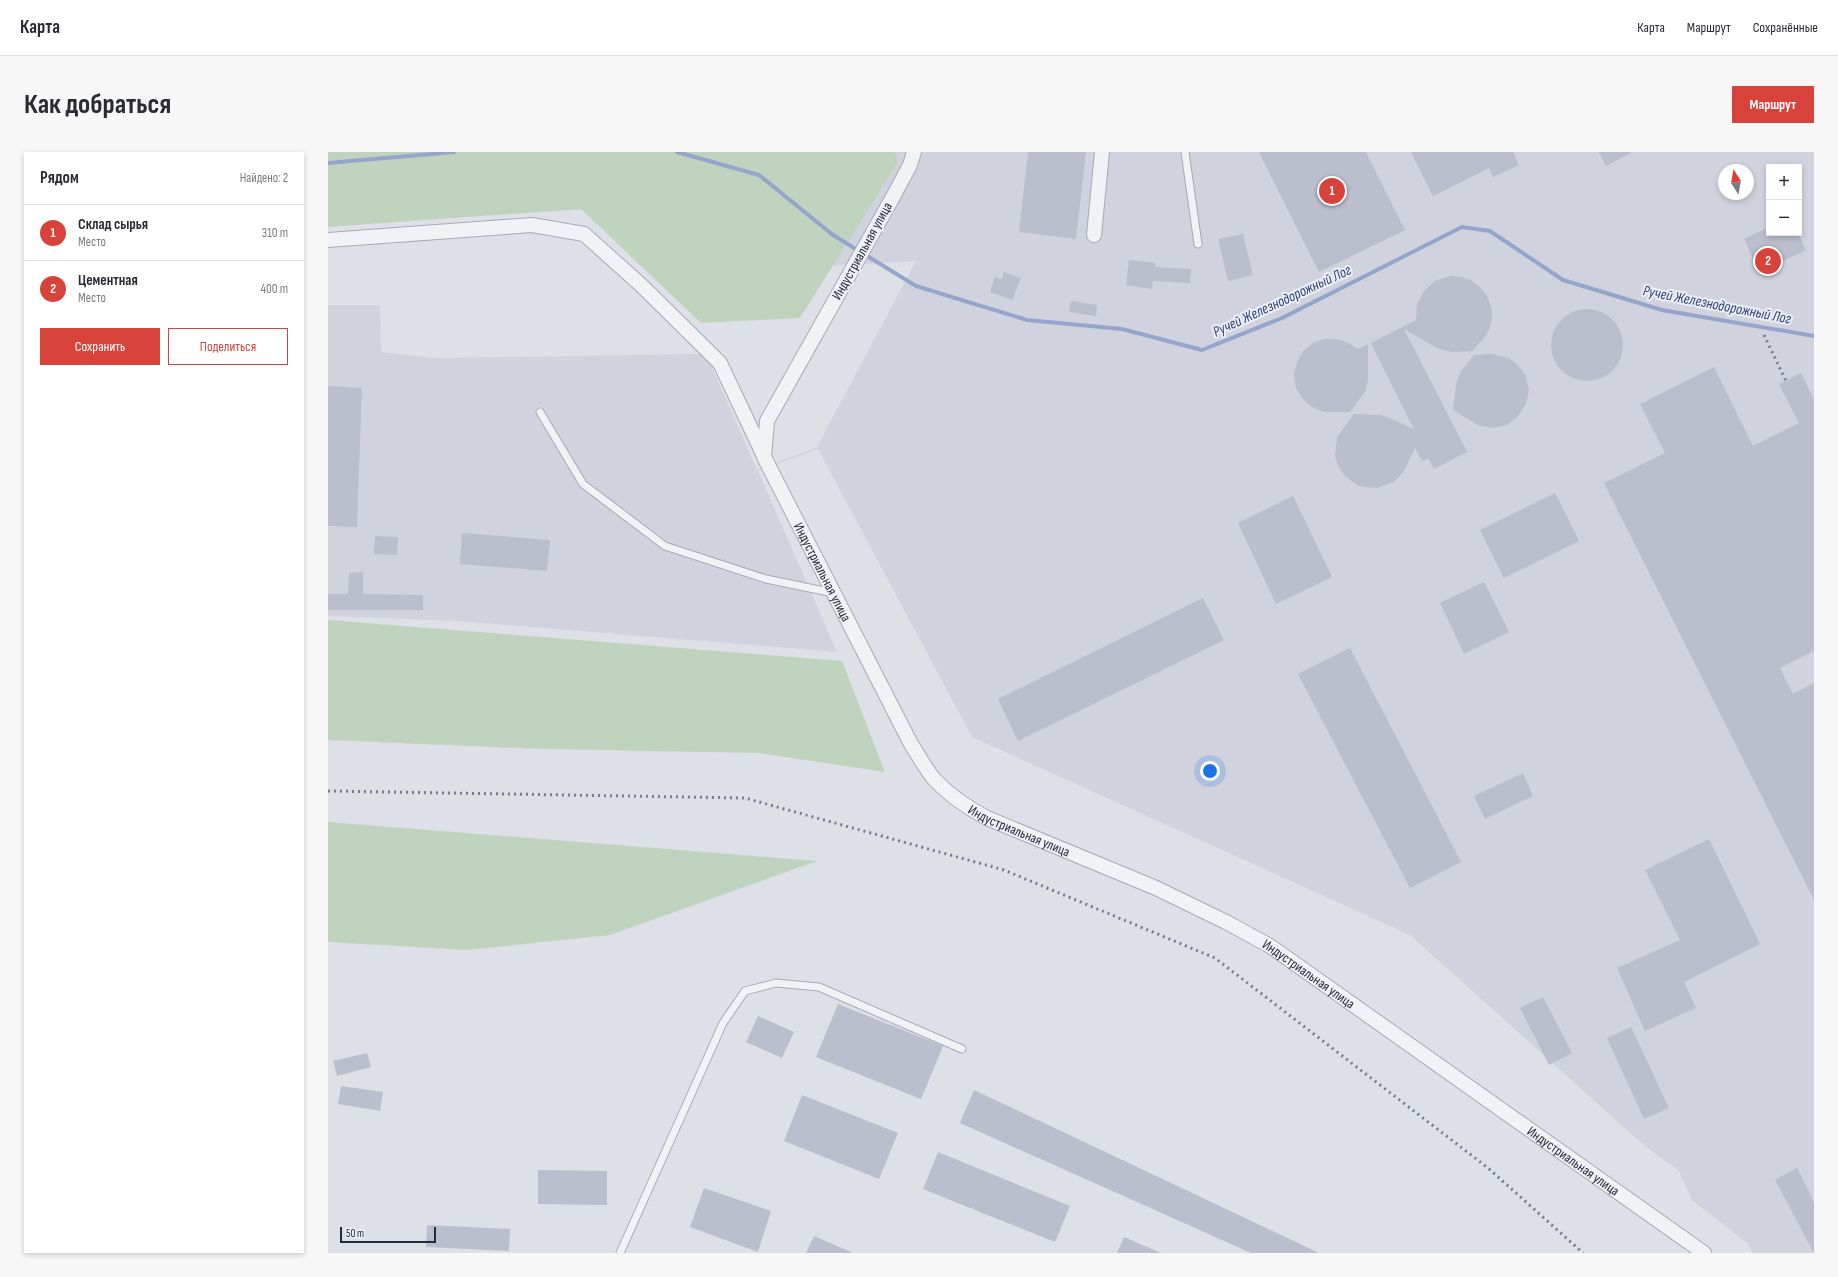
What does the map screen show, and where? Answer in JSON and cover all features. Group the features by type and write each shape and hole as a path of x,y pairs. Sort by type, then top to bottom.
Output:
{"street":[{"path":"1094,235 1102,152"},
{"name":"Индустриальная улица","path":"910,156 866,244 767,421 764,456 911,744 934,779 972,810 987,818 1156,888 1226,922 1270,946 1704,1253"},
{"path":"328,240 532,225 584,234 641,285 720,363 764,456"}],"lane":[{"path":"1185,152 1198,244"},
{"path":"540,412 583,484 665,546 766,579 834,593"},
{"path":"620,1253 723,1023 746,991 776,983 819,987 962,1049"}],"shaded area":[{"path":"875,152 1814,152 1814,1253 1753,1253 1747,1243 1692,1200 1679,1171 1646,1147 1410,935 972,737 818,449 758,471 837,652 458,621 328,616 328,305 380,305 381,352 433,358 706,354 757,470 817,447 916,261 828,266"}],"green space":[{"path":"328,152 895,152 898,162 800,318 701,323 581,209 328,227"},
{"path":"328,620 842,661 885,772 759,753 542,749 328,740"},
{"path":"328,822 817,861 610,935 467,950 328,942"}],"building":[{"path":"1028,152 1086,152 1076,239 1019,232"},
{"path":"1259,152 1366,152 1405,230 1319,272"},
{"path":"1411,152 1513,152 1519,165 1493,177 1489,168 1433,196"},
{"path":"1599,152 1632,152 1606,166"},
{"path":"1766,228 1766,236 1799,236 1806,250 1759,272 1744,239"},
{"path":"1243,234 1253,275 1228,281 1218,239"},
{"path":"1129,260 1155,263 1155,267 1191,269 1190,283 1153,281 1152,289 1126,285"},
{"path":"1004,272 1021,278 1012,300 990,292 995,277 1002,279"},
{"path":"1450,276 1471,280 1480,287 1487,296 1491,306 1492,317 1490,328 1484,338 1472,351 1451,352 1437,348 1404,329 1467,452 1434,469 1428,458 1422,461 1415,448 1404,471 1394,482 1377,488 1358,486 1344,475 1338,466 1335,455 1337,437 1354,414 1382,415 1414,429 1371,343 1416,320 1417,304 1424,291 1435,281"},
{"path":"1071,301 1097,305 1096,316 1069,312"},
{"path":"1587,309 1607,315 1617,325 1623,345 1617,365 1607,375 1587,381 1567,375 1557,365 1551,345 1557,325 1567,315"},
{"path":"1324,339 1336,339 1347,342 1358,349 1368,344 1368,380 1365,392 1350,412 1324,412 1312,407 1303,399 1296,388 1294,375 1297,362 1303,351 1313,343"},
{"path":"1491,354 1509,358 1517,364 1526,376 1529,390 1526,404 1518,416 1507,425 1493,428 1478,425 1453,410 1456,384 1461,371 1474,355"},
{"path":"1714,367 1753,446 1799,423 1779,384 1801,373 1814,399 1814,651 1780,668 1793,694 1814,683 1814,900 1604,483 1665,453 1640,404"},
{"path":"328,386 362,388 357,527 328,526"},
{"path":"1555,493 1579,541 1504,578 1480,530"},
{"path":"1293,496 1332,577 1276,604 1238,523"},
{"path":"462,533 550,540 547,571 460,564"},
{"path":"375,536 398,537 397,555 374,554"},
{"path":"363,572 363,594 423,595 423,610 328,610 328,594 348,594 349,573"},
{"path":"1484,582 1509,632 1464,654 1440,603"},
{"path":"1203,598 1224,640 1018,741 998,699"},
{"path":"1350,648 1461,862 1410,888 1298,674"},
{"path":"1523,773 1533,796 1485,819 1474,796"},
{"path":"1709,839 1760,944 1684,982 1696,1008 1645,1031 1617,968 1680,940 1645,870"},
{"path":"1543,997 1572,1053 1549,1065 1520,1008"},
{"path":"838,1004 943,1046 921,1099 816,1057"},
{"path":"758,1016 794,1032 782,1058 746,1042"},
{"path":"1631,1027 1669,1108 1644,1119 1607,1038"},
{"path":"367,1053 371,1067 337,1076 333,1061"},
{"path":"341,1086 383,1092 380,1111 338,1104"},
{"path":"974,1090 1319,1253 1251,1253 960,1123"},
{"path":"802,1095 898,1133 879,1179 784,1141"},
{"path":"938,1152 1070,1206 1055,1242 923,1189"},
{"path":"1797,1168 1814,1202 1814,1253 1775,1180"},
{"path":"538,1170 607,1171 607,1205 538,1204"},
{"path":"704,1188 771,1211 758,1252 690,1227"},
{"path":"427,1225 510,1229 509,1251 426,1247"},
{"path":"814,1236 853,1253 806,1253"},
{"path":"1124,1237 1161,1253 1117,1253"}],"waterway":[{"name":"Ручей Железнодорожный Лог","path":"328,163 454,152"},
{"name":"Ручей Железнодорожный Лог","path":"677,152 759,175 833,235 916,286 1027,320 1122,329 1202,350 1282,318 1462,227 1490,231 1563,280 1662,310 1814,336"}],"railway":[{"path":"1764,335 1786,381"},
{"path":"328,791 745,798 1004,870 1215,958 1488,1168 1583,1253"}],"place":[{"name":"Склад сырья","path":"1332,191"},
{"name":"Цементная","path":"1768,261"}]}
